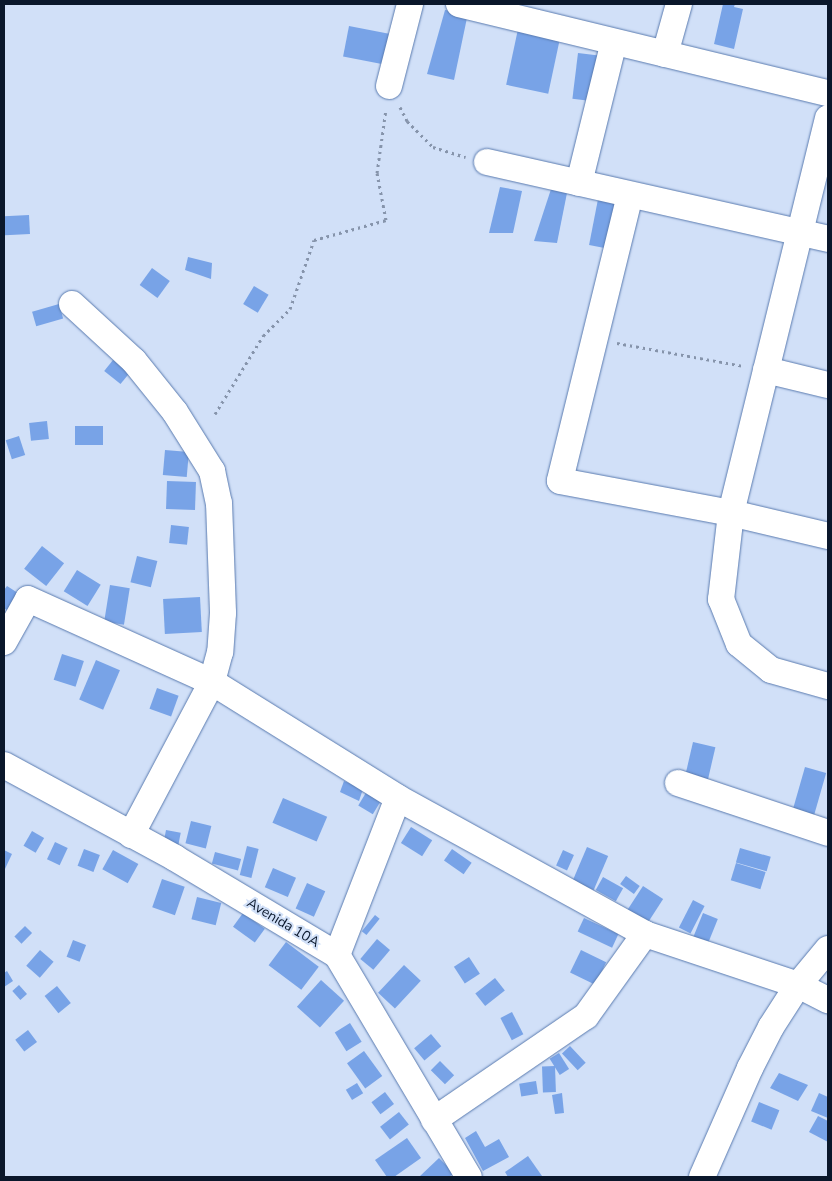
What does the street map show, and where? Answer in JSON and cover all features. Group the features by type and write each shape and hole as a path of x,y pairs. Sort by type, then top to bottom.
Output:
{"street":[{"path":"389,86 410,4"},
{"path":"459,4 828,93"},
{"path":"665,54 679,4"},
{"path":"579,183 614,42"},
{"path":"828,118 732,513 721,599 739,644 771,670 828,686"},
{"path":"487,162 828,239"},
{"path":"630,195 560,481 732,513 828,536"},
{"path":"72,304 134,361 175,412 212,471 219,503 223,613 220,652 212,682 131,835"},
{"path":"766,370 828,385"},
{"path":"4,642 28,599 212,682 398,798 645,934 798,985 828,1000"},
{"name":"Avenida 10A","path":"4,765 184,863 337,955 469,1177"},
{"path":"678,783 828,833"},
{"path":"337,955 398,798"},
{"path":"434,1120 586,1016 645,934"},
{"path":"702,1177 750,1068 771,1027 798,985 828,949"}],"path":[{"path":"389,86 407,121 433,147 487,162"},
{"path":"215,414 263,336 290,309 314,240 386,220 377,173 389,86"},
{"path":"594,339 766,370"}],"building":[{"path":"723,4 735,4 734,7 743,9 734,49 714,44"},
{"path":"445,10 468,13 454,80 427,74"},
{"path":"349,26 390,34 384,64 343,56"},
{"path":"518,29 560,38 548,94 506,85"},
{"path":"578,53 603,56 597,102 572,99"},
{"path":"553,183 568,188 557,243 534,241"},
{"path":"500,187 522,191 513,233 489,233"},
{"path":"599,194 620,198 610,249 589,245"},
{"path":"29,215 30,234 5,235 4,216"},
{"path":"188,257 212,263 211,279 185,270"},
{"path":"152,268 170,281 157,298 140,285"},
{"path":"254,286 269,295 258,313 243,304"},
{"path":"59,304 63,318 36,326 32,312"},
{"path":"113,360 129,373 121,384 104,371"},
{"path":"47,421 49,439 31,441 29,423"},
{"path":"75,426 103,426 103,445 75,445"},
{"path":"19,436 25,455 12,459 6,440"},
{"path":"165,450 189,452 187,477 163,475"},
{"path":"167,481 196,482 195,510 166,509"},
{"path":"171,525 189,527 187,545 169,543"},
{"path":"42,546 64,563 46,586 24,569"},
{"path":"137,556 157,561 151,587 130,582"},
{"path":"77,570 101,585 87,606 64,591"},
{"path":"110,585 130,588 124,625 104,622"},
{"path":"7,586 21,595 11,613 4,608 4,590"},
{"path":"200,597 202,632 165,634 163,599"},
{"path":"62,654 84,661 76,687 54,680"},
{"path":"96,660 120,670 103,710 79,700"},
{"path":"157,688 179,696 171,717 149,709"},
{"path":"693,742 715,747 706,786 684,781"},
{"path":"805,767 826,773 813,819 792,813"},
{"path":"344,781 363,789 359,801 340,792"},
{"path":"367,791 382,800 373,814 358,806"},
{"path":"283,798 327,817 317,842 272,823"},
{"path":"191,821 211,826 206,848 185,843"},
{"path":"411,827 432,840 422,856 401,843"},
{"path":"166,830 181,833 177,850 163,847"},
{"path":"32,831 44,838 36,853 24,846"},
{"path":"55,842 68,848 60,865 47,859"},
{"path":"247,846 259,849 251,878 240,875"},
{"path":"587,847 608,856 594,890 573,881"},
{"path":"740,848 771,857 767,871 736,862"},
{"path":"84,849 100,855 93,872 78,866"},
{"path":"452,849 472,863 464,874 444,860"},
{"path":"4,850 12,854 4,871"},
{"path":"113,850 138,864 128,883 102,869"},
{"path":"563,850 574,855 567,870 556,866"},
{"path":"215,852 241,859 238,871 212,864"},
{"path":"736,863 766,872 760,889 731,880"},
{"path":"273,868 296,878 288,897 265,887"},
{"path":"626,876 640,886 634,894 620,884"},
{"path":"603,877 623,888 616,901 596,890"},
{"path":"162,879 185,887 175,915 152,907"},
{"path":"307,883 325,891 314,917 296,909"},
{"path":"643,886 663,899 646,926 626,913"},
{"path":"197,897 221,903 216,925 191,919"},
{"path":"693,900 705,906 691,934 679,928"},
{"path":"243,913 265,929 255,943 233,927"},
{"path":"703,913 718,919 707,945 693,939"},
{"path":"375,915 380,919 366,935 362,931"},
{"path":"584,918 618,934 612,948 578,932"},
{"path":"25,926 32,933 21,944 14,937"},
{"path":"377,939 390,950 373,970 360,959"},
{"path":"73,940 86,945 80,962 67,957"},
{"path":"286,942 319,967 301,990 269,965"},
{"path":"40,950 54,962 40,978 26,966"},
{"path":"581,950 606,962 595,985 570,972"},
{"path":"469,957 480,974 465,984 454,967"},
{"path":"404,965 421,981 395,1008 378,993"},
{"path":"7,971 13,981 4,987 4,973"},
{"path":"495,978 505,991 485,1006 475,993"},
{"path":"321,980 344,1001 320,1027 297,1007"},
{"path":"19,985 27,994 20,1000 12,991"},
{"path":"57,986 71,1003 58,1013 45,996"},
{"path":"512,1012 523,1034 512,1040 500,1018"},
{"path":"350,1023 362,1042 346,1051 335,1033"},
{"path":"28,1030 37,1042 24,1052 15,1040"},
{"path":"431,1034 441,1046 424,1060 414,1048"},
{"path":"570,1046 586,1063 578,1070 562,1054"},
{"path":"364,1051 382,1076 365,1088 347,1063"},
{"path":"559,1053 569,1069 560,1075 550,1059"},
{"path":"440,1061 454,1075 445,1084 431,1070"},
{"path":"542,1066 555,1066 556,1092 543,1092"},
{"path":"779,1073 808,1085 798,1101 770,1088"},
{"path":"536,1081 538,1094 521,1096 519,1084"},
{"path":"357,1083 363,1093 352,1100 346,1090"},
{"path":"385,1092 394,1104 380,1114 371,1102"},
{"path":"562,1093 564,1113 555,1114 552,1095"},
{"path":"819,1093 828,1097 828,1118 811,1111"},
{"path":"759,1102 779,1110 772,1130 751,1121"},
{"path":"399,1112 409,1125 390,1139 380,1127"},
{"path":"818,1116 828,1121 828,1142 809,1132"},
{"path":"476,1131 485,1147 499,1139 509,1157 483,1171 465,1138"},
{"path":"407,1138 421,1158 394,1177 387,1177 375,1160"},
{"path":"528,1156 542,1176 508,1177 505,1172"},
{"path":"439,1158 454,1173 449,1177 419,1177"}]}
